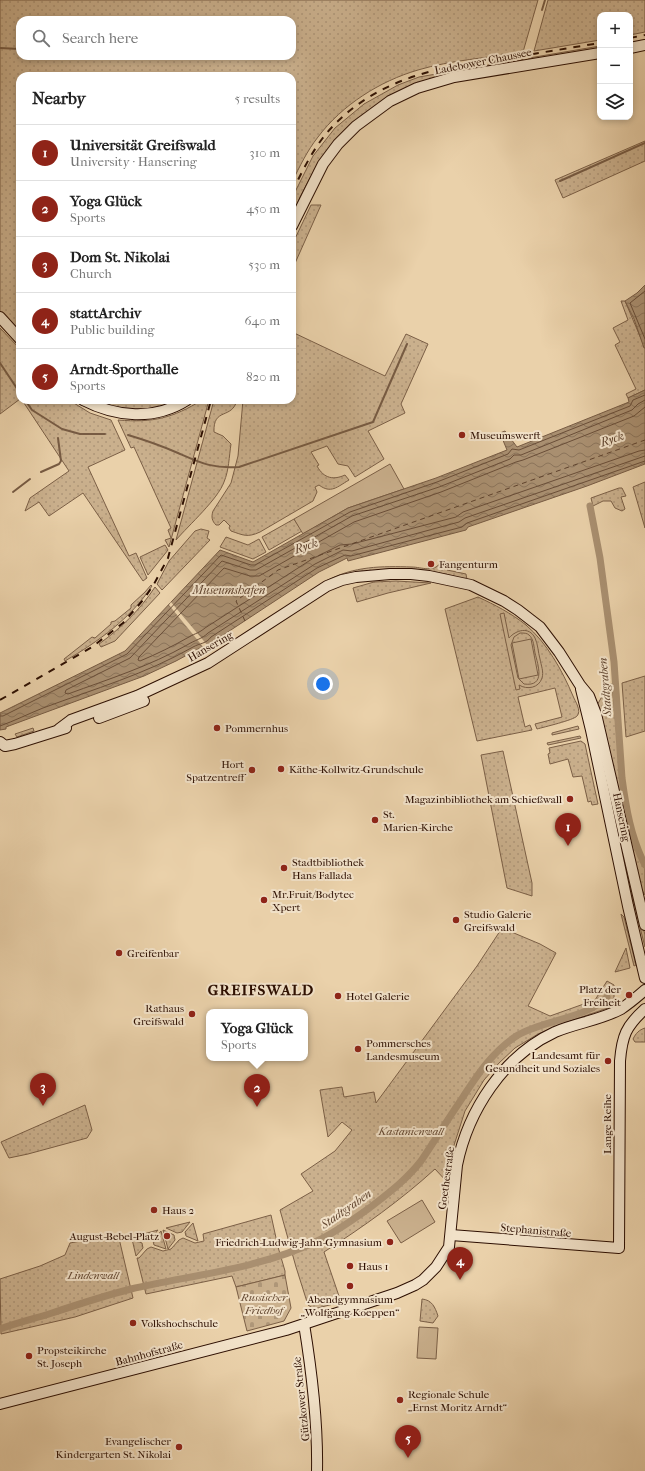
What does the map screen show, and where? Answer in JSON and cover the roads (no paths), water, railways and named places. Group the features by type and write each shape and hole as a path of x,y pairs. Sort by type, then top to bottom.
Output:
{"main road":[{"path":"633,47 645,45"},
{"name":"Ladebower Chaussee","path":"296,218 323,164 338,144 356,126 390,102 417,88 454,77 597,53"},
{"path":"0,317 16,335"},
{"path":"91,404 112,412 137,414 160,411 177,404"},
{"name":"Hansering","path":"0,742 5,746 15,744 59,729 73,727 126,708 211,669 325,594 342,585 368,576 412,574 471,585 504,601 518,610 540,628 559,652 588,696 596,714 645,925"},
{"name":"Hansering","path":"580,685 645,978"},
{"name":"Goethestraße","path":"304,1324 397,1293 415,1285 430,1274 441,1261 449,1247 460,1152 467,1131 494,1082 511,1064 535,1044 556,1032 620,1009 645,990"},
{"name":"Lange Reihe","path":"619,1248 621,1045 631,1021 645,1009"},
{"name":"Stephanistraße","path":"451,1235 619,1248"},
{"name":"Bahnhofstraße","path":"0,1404 286,1330 304,1324"},
{"name":"Gützkower Straße","path":"304,1324 315,1396 318,1447 317,1471"}],"water":[{"path":"645,285 644,348 634,319 625,301 637,293"},
{"name":"Museumshafen","path":"645,390 645,464 587,486 468,527 466,530 348,561 347,558 319,572 202,649 200,648 144,676 0,730 0,713 125,651 220,550 253,562 348,508 436,478 507,450 500,433 505,431 517,447 629,402 628,398"}],"waterway":[{"path":"542,10 545,0"},
{"path":"0,48 16,49"},
{"path":"560,181 645,143"},
{"path":"128,435 207,464 222,467 239,467 373,422 407,344"},
{"path":"0,363 16,387"},
{"path":"28,404 32,410 62,429 80,434 105,434"},
{"path":"41,472 59,464 61,461 58,438"},
{"path":"13,492 30,479"},
{"name":"Stadtgraben","path":"590,506 600,558 614,662 622,778 627,812 636,844 645,865"},
{"name":"Stadtgraben","path":"0,1329 131,1289 271,1259 315,1242 330,1234 379,1201 416,1168 478,1074 492,1057 509,1041 528,1030 589,1010 607,997"}],"railway":[{"path":"633,37 645,35"},
{"path":"296,184 322,139 334,125 346,113 360,103 391,86 424,73 441,69 597,43"},
{"path":"0,700 92,647 123,623 144,599 168,558 210,404"}],"place":[{"name":"Museumswerft","path":"462,435"},
{"name":"Fangenturm","path":"431,564"},
{"name":"Pommernhus","path":"217,728"},
{"name":"Käthe-Kollwitz-Grundschule","path":"281,769"},
{"name":"Hort Spatzentreff","path":"252,770"},
{"name":"Magazinbibliothek am Schießwall","path":"570,799"},
{"name":"St. Marien-Kirche","path":"375,820"},
{"name":"Universität Greifswald","path":"568,846"},
{"name":"Stadtbibliothek Hans Fallada","path":"284,868"},
{"name":"Mr.Fruit/Bodytec Xpert","path":"264,900"},
{"name":"Studio Galerie Greifswald","path":"456,920"},
{"name":"Greifenbar","path":"119,953"},
{"name":"Platz der Freiheit","path":"629,995"},
{"name":"Hotel Galerie","path":"338,996"},
{"name":"Rathaus Greifswald","path":"192,1014"},
{"name":"Pommersches Landesmuseum","path":"358,1049"},
{"name":"Landesamt für Gesundheit und Soziales","path":"608,1061"},
{"name":"Dom St. Nikolai","path":"43,1106"},
{"name":"Yoga Glück","path":"257,1107"},
{"name":"Haus 2","path":"154,1210"},
{"name":"August-Bebel-Platz","path":"167,1236"},
{"name":"Friedrich-Ludwig-Jahn-Gymnasium","path":"390,1242"},
{"name":"Haus 1","path":"350,1266"},
{"name":"stattArchiv","path":"460,1280"},
{"name":"Abendgymnasium „Wolfgang Koeppen“","path":"350,1286"},
{"name":"Volkshochschule","path":"133,1323"},
{"name":"Propsteikirche St. Joseph","path":"29,1356"},
{"name":"Regionale Schule „Ernst Moritz Arndt“","path":"400,1400"},
{"name":"Evangelischer Kindergarten St. Nikolai","path":"179,1447"},
{"name":"Arndt-Sporthalle","path":"408,1458"}],"district":[{"name":"GREIFSWALD","path":"261,990"}],"water label":[{"name":"Ryck","path":"612,439"},
{"name":"Ryck","path":"306,546"}],"park label":[{"name":"Kastanienwall","path":"411,1131"},
{"name":"Lindenwall","path":"93,1275"},
{"name":"Russischer Friedhof","path":"264,1303"}]}
